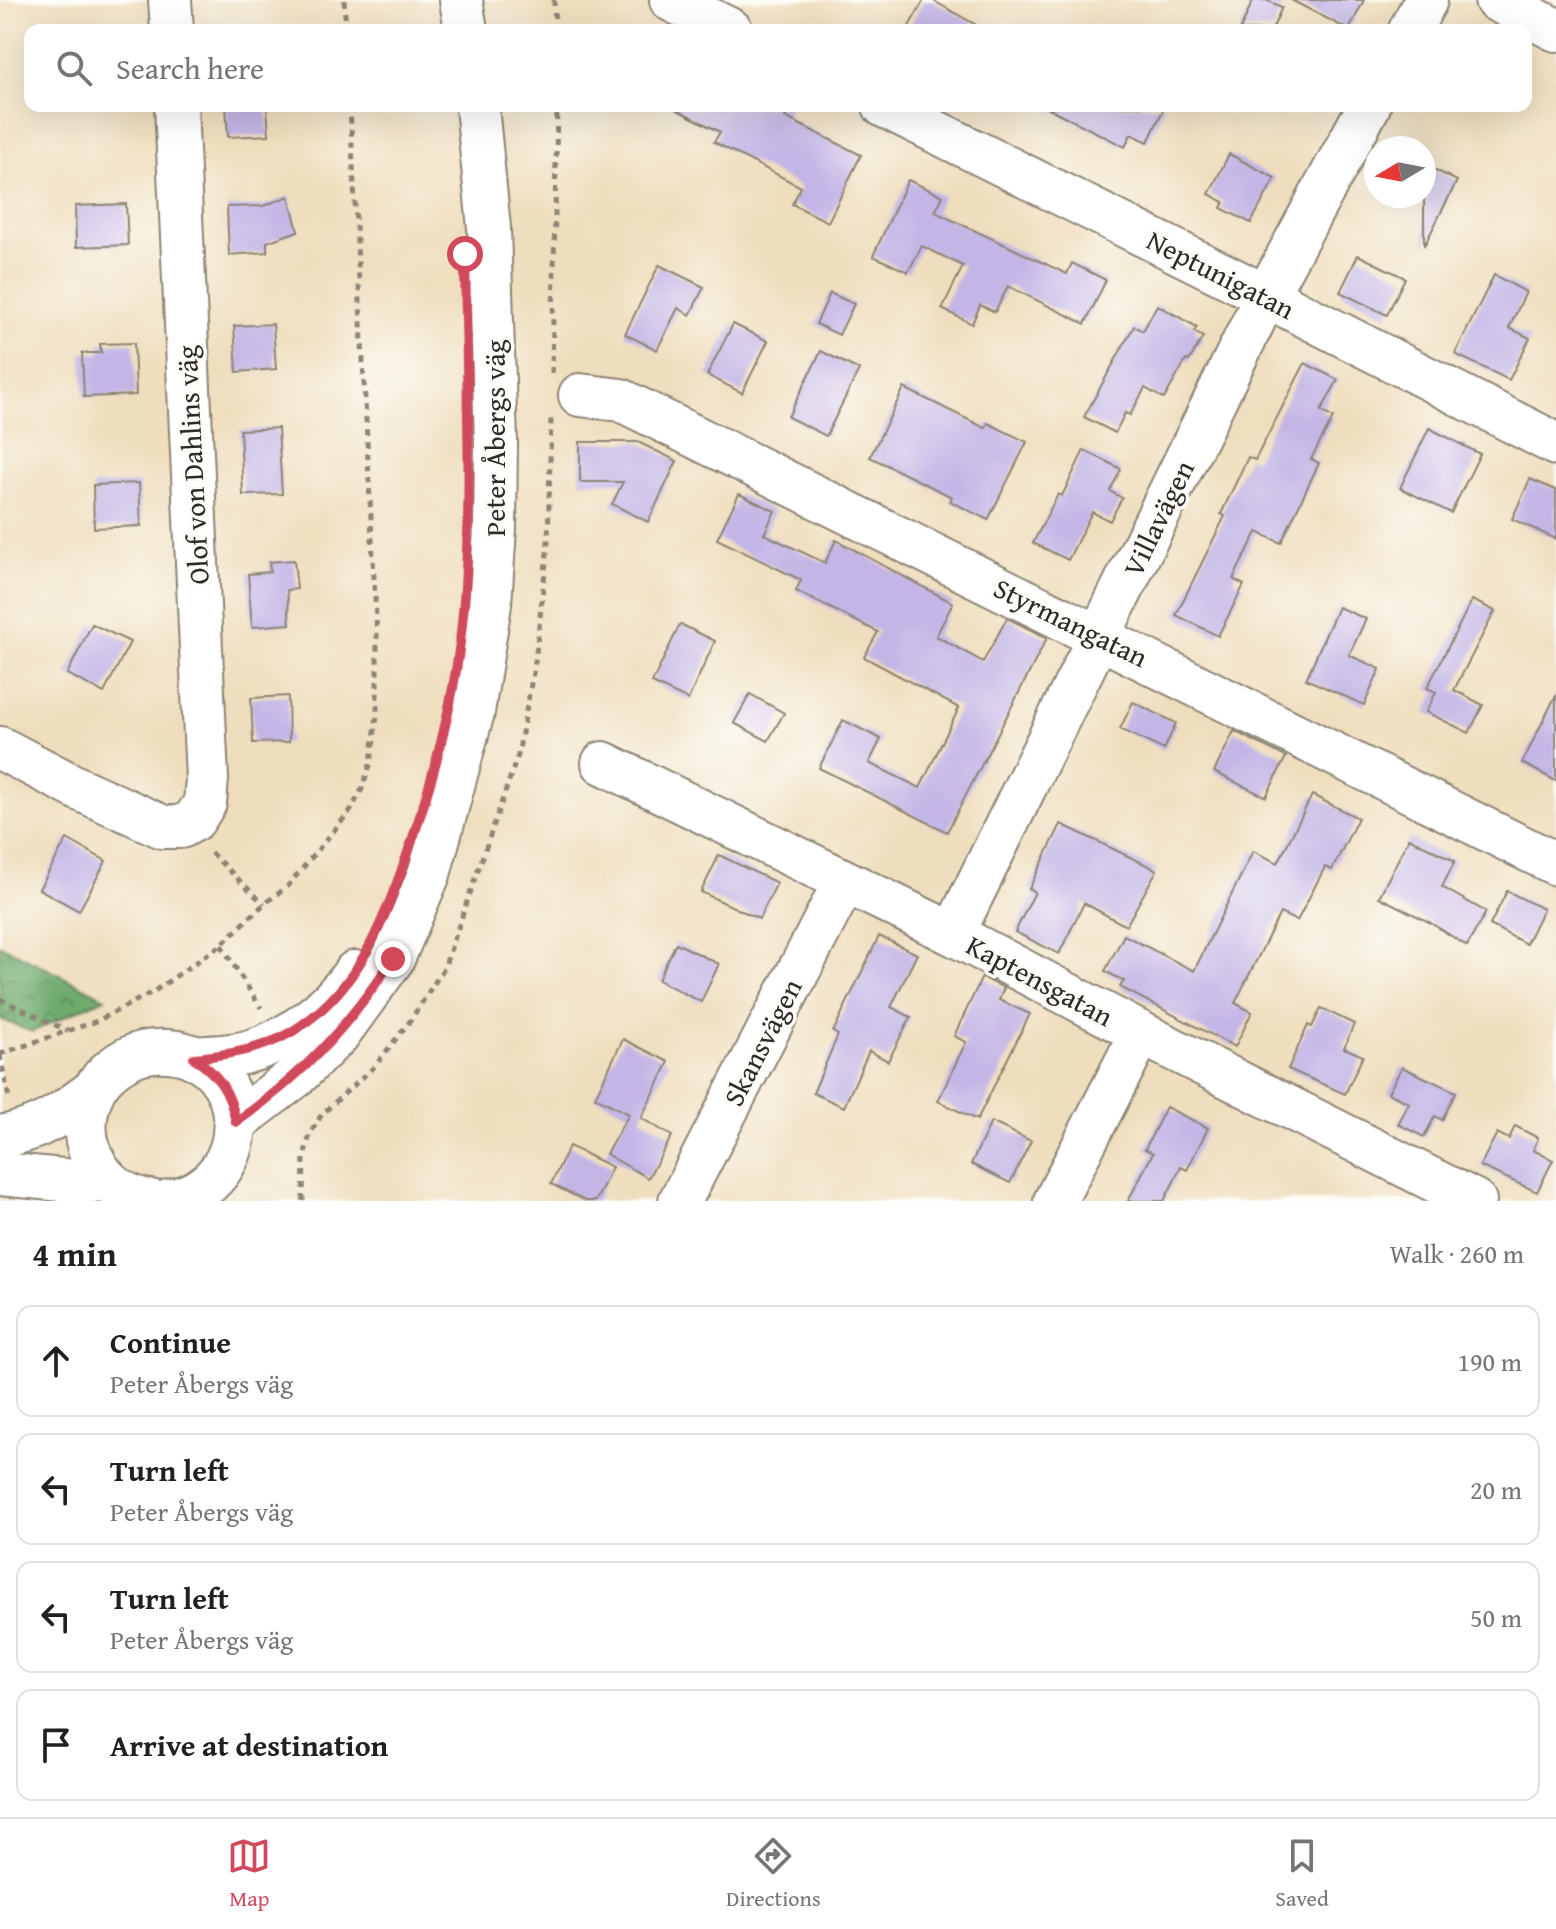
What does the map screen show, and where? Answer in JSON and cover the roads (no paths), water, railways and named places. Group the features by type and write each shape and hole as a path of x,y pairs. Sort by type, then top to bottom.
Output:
{"street":[{"path":"170,0 172,24"},
{"path":"440,0 444,24"},
{"path":"461,0 465,24"},
{"path":"671,0 719,24"},
{"path":"1413,24 1426,0"},
{"path":"1496,0 1556,30"},
{"name":"Olof von Dahlins väg","path":"0,748 147,821 181,827 194,820 205,803 207,779 176,112"},
{"name":"Peter Åbergs väg","path":"0,1137 23,1133 53,1120 94,1090 105,1074 120,1062 138,1053 157,1050 194,1058 241,1053 275,1041 302,1026 347,983 384,920 418,822 445,730 460,643 467,544 465,254 453,112"},
{"name":"Peter Åbergs väg","path":"169,1201 201,1190 216,1177 232,1141 338,1035 393,959 429,874 473,712 490,604 495,528 491,259 478,112"},
{"name":"Neptunigatan","path":"896,112 1556,444"},
{"name":"Villavägen","path":"953,934 1266,296 1366,112"},
{"name":"Styrmangatan","path":"580,395 621,400 1556,864"},
{"name":"Kaptensgatan","path":"603,763 953,934 1450,1195"},
{"name":"Skansvägen","path":"680,1201 844,883"},
{"path":"1055,1201 1141,1033"},
{"path":"194,1058 224,1085 232,1103 233,1201"},
{"path":"94,1090 86,1108 86,1138 95,1166 131,1194"},
{"path":"0,1174 84,1182 151,1201"}]}
